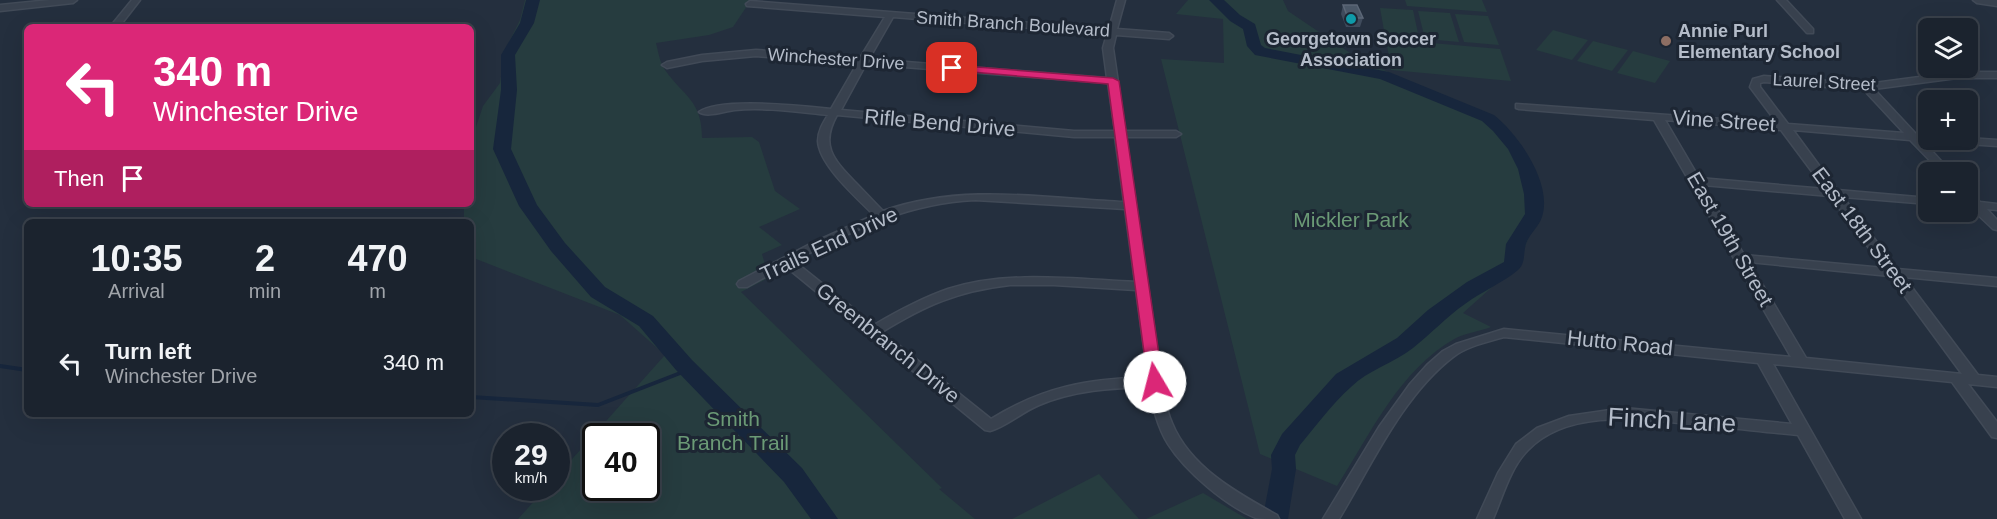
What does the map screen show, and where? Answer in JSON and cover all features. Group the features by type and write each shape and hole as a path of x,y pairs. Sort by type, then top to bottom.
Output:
{"street":[{"path":"0,8 73,0"},
{"path":"116,24 136,0"},
{"path":"1121,0 1108,48 1155,382 1165,424 1187,458 1216,485 1271,519"},
{"path":"1781,0 1810,31"},
{"path":"1977,0 1997,3"},
{"name":"Smith Branch Boulevard","path":"750,4 797,4 890,15 1169,36"},
{"path":"883,217 834,169 828,160 823,138 833,113 890,15"},
{"name":"Winchester Drive","path":"667,65 710,57 756,53 1113,81"},
{"name":"Laurel Street","path":"1759,80 1867,87 1957,75 1997,75"},
{"name":"East 18th Street","path":"1759,80 1756,81 1755,87 1974,380"},
{"path":"1867,87 1938,162"},
{"name":"Vine Street","path":"1519,106 1918,137"},
{"name":"Rifle Bend Drive","path":"704,112 756,107 1074,134 1176,134"},
{"name":"East 19th Street","path":"1657,116 1801,362"},
{"path":"1978,142 1997,143"},
{"path":"1697,181 1918,200"},
{"name":"Trails End Drive","path":"743,284 836,236 910,207 951,198 1007,198 1131,206"},
{"path":"1978,205 1997,207"},
{"path":"1978,210 1997,227"},
{"path":"1741,258 1997,282"},
{"name":"Greenbranch Drive","path":"786,261 990,426 1017,408 1060,391 1092,384 1155,382"},
{"path":"874,331 932,299 983,285 1026,282 1142,286"},
{"name":"Hutto Road","path":"1331,519 1407,397 1435,366 1449,353 1468,344 1504,333 1997,382"},
{"path":"1763,358 1853,519"},
{"path":"1957,378 1997,433"},
{"name":"Finch Lane","path":"1485,519 1521,448 1537,436 1573,420 1624,413 1803,430"}],"green space":[{"name":"Smith Branch Trail","path":"525,0 751,0 733,27 709,35 656,43 665,70 691,100 699,115 702,138 752,137 759,142 775,191 800,209 759,227 782,245 762,254 766,268 774,275 741,292 942,488 939,489 975,519 518,519 534,501 570,501 570,461 582,448 582,501 660,501 660,423 604,423 665,355 620,315 474,258 474,219 464,219 464,207 474,207 474,133 483,106 500,83 505,50 520,20"},
{"name":"Mickler Park","path":"1188,0 1283,0 1288,11 1359,59 1487,116 1515,142 1530,169 1539,209 1519,263 1463,313 1491,327 1456,338 1418,367 1388,404 1337,486 1260,454 1161,59 1224,63 1223,19 1176,14"},
{"path":"1405,0 1482,0 1487,12 1407,6"},
{"path":"1380,8 1413,10 1419,38 1385,36"},
{"path":"1418,11 1450,13 1459,42 1425,39"},
{"path":"1455,14 1488,16 1499,45 1464,42"},
{"path":"1553,30 1588,40 1572,60 1536,50"},
{"path":"1386,39 1500,49 1511,81 1391,70"},
{"path":"1593,41 1628,50 1612,71 1577,61"},
{"path":"1633,51 1670,61 1655,83 1617,73"},
{"path":"1099,474 1139,519 1012,519"},
{"path":"1203,493 1247,519 1146,519"}],"building":[{"path":"1343,5 1357,5 1363,18 1348,18"}],"waterway":[{"path":"533,0 527,23 508,55 509,90 502,149 528,206 558,247 598,292 646,321 684,365 793,475 825,519"},
{"path":"1216,0 1235,18 1250,27 1254,46 1260,52 1384,75 1488,118 1516,147 1527,169 1533,194 1534,214 1529,226 1516,244 1512,265 1474,287 1435,315 1405,343 1344,380 1290,440 1283,455 1284,469 1278,498 1278,514"},
{"path":"0,366 24,370"},
{"path":"474,397 598,405 688,370"}],"place":[{"name":"Georgetown Soccer Association","path":"1351,19"},
{"name":"Annie Purl Elementary School","path":"1666,41"}],"route":[{"path":"952,68 1113,81 1155,382"}]}
